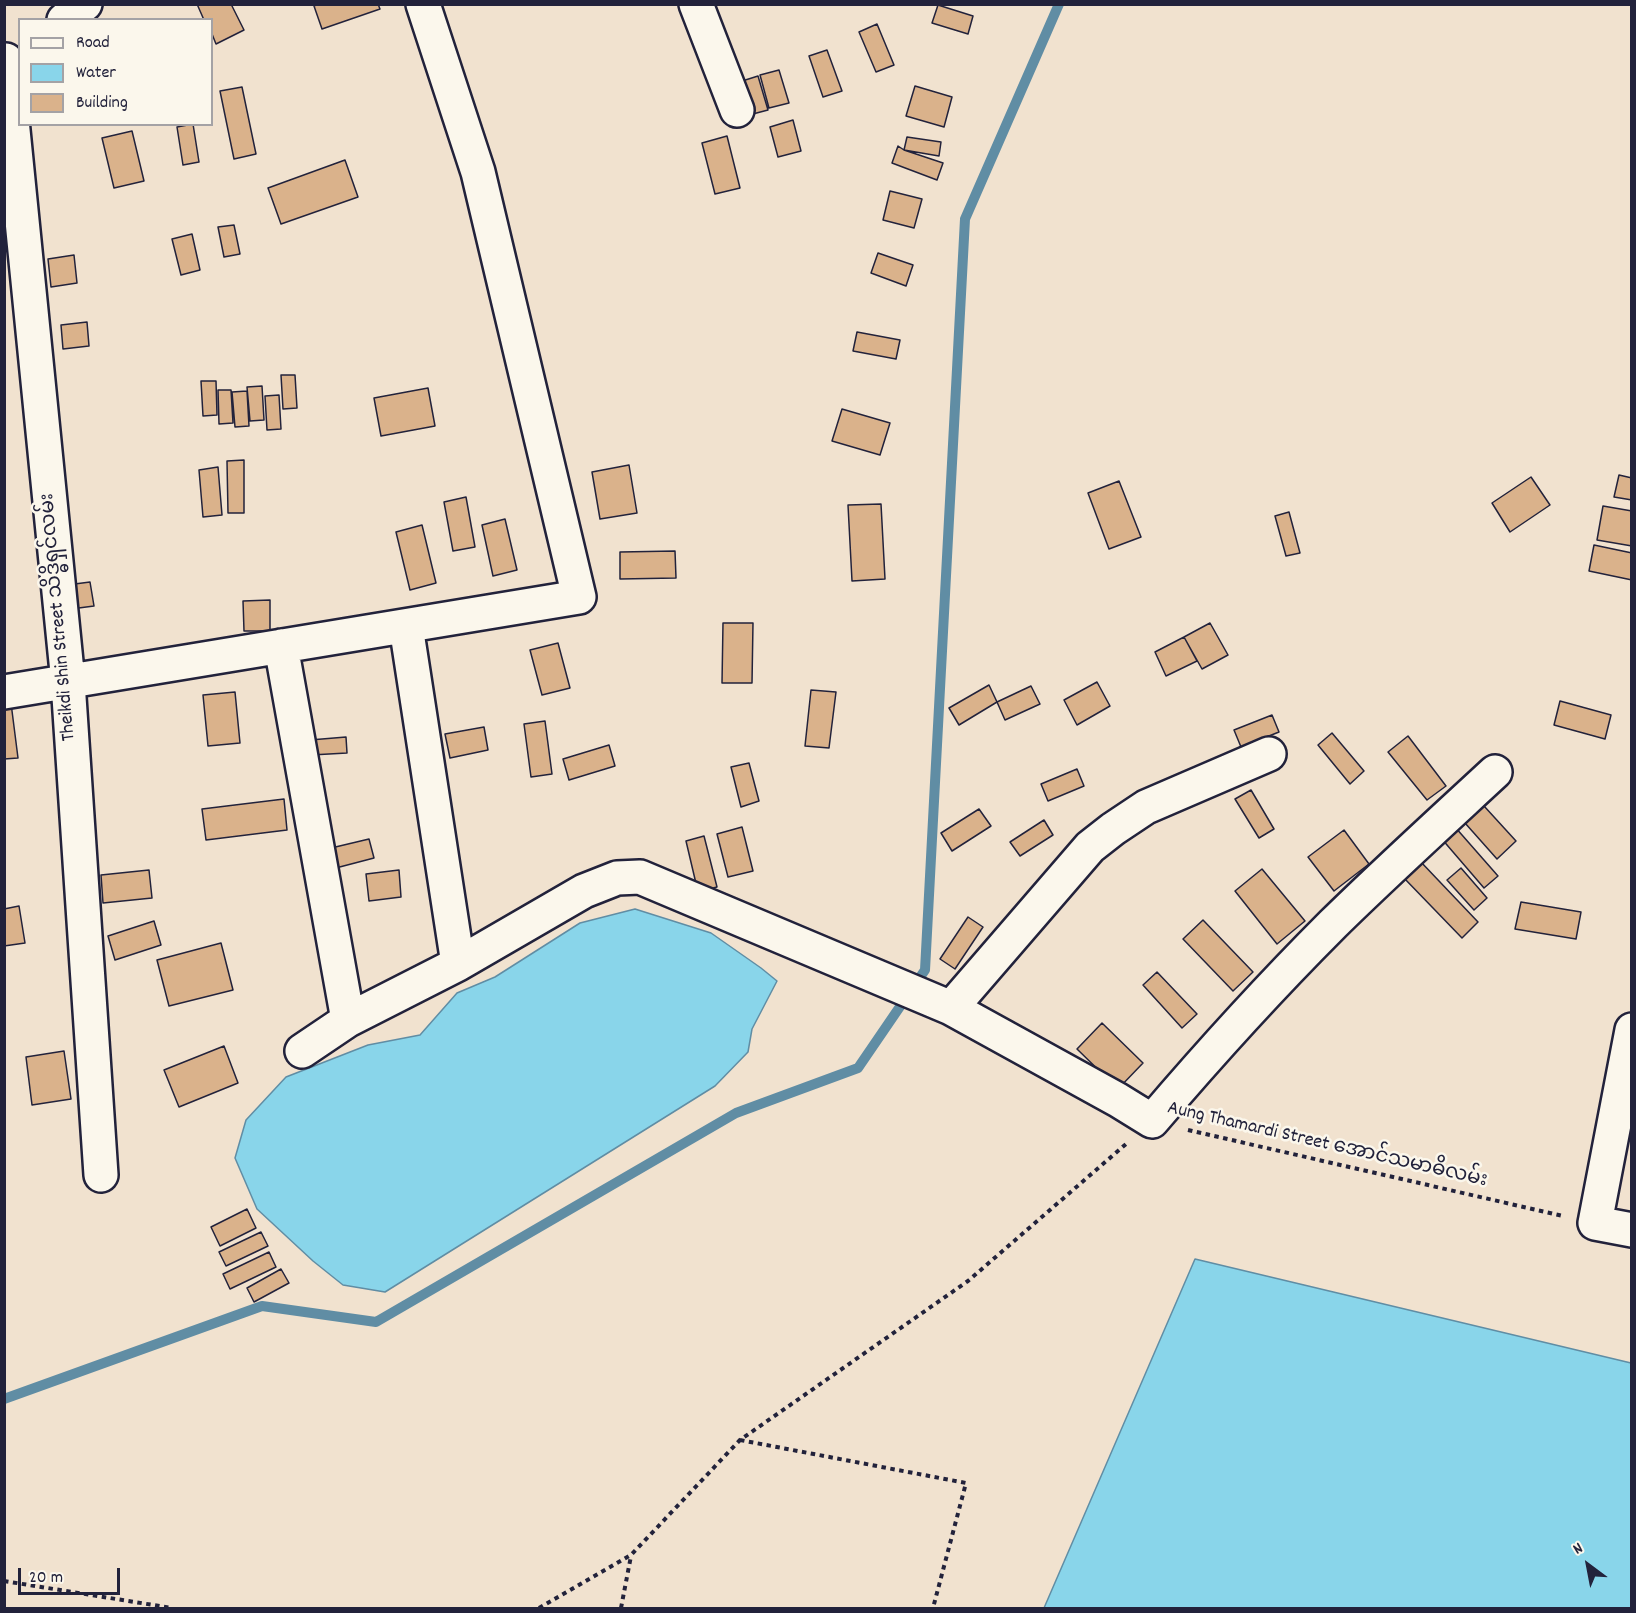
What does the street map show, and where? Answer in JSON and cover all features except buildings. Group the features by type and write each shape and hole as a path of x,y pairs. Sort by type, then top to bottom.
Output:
{"street":[{"path":"67,18 86,4"},
{"path":"696,4 737,110"},
{"path":"4,692 579,597 478,172 431,7"},
{"name":"Theikdi Shin Street သိဒ္ဓိရှင်လမ်း","path":"10,57 68,682 101,1175"},
{"path":"406,626 458,964"},
{"path":"281,646 348,1020"},
{"path":"951,1008 1090,847 1146,807 1269,754"},
{"path":"302,1051 348,1020 458,964 584,891 617,878 640,877 951,1008 1152,1121 1277,981 1335,922 1495,772"},
{"path":"1632,1029 1595,1223 1632,1230"}],"path":[{"name":"Aung Thamardi Street အောင်သမာဓိလမ်း","path":"539,1608 631,1555 740,1440 968,1281 1152,1121 1595,1223"},
{"path":"740,1440 966,1483 933,1608"},
{"path":"621,1608 631,1555"},
{"path":"4,1581 172,1608"}],"water":[{"path":"635,909 711,933 777,981 752,1029 748,1052 715,1086 385,1292 343,1285 313,1261 257,1209 235,1158 246,1120 286,1077 368,1045 420,1035 457,993 495,977 580,923"},
{"path":"1195,1259 1631,1363 1631,1608 1044,1608"}],"waterway":[{"path":"4,1399 262,1306 376,1322 736,1113 858,1068 925,970 965,219 1059,4"}]}
